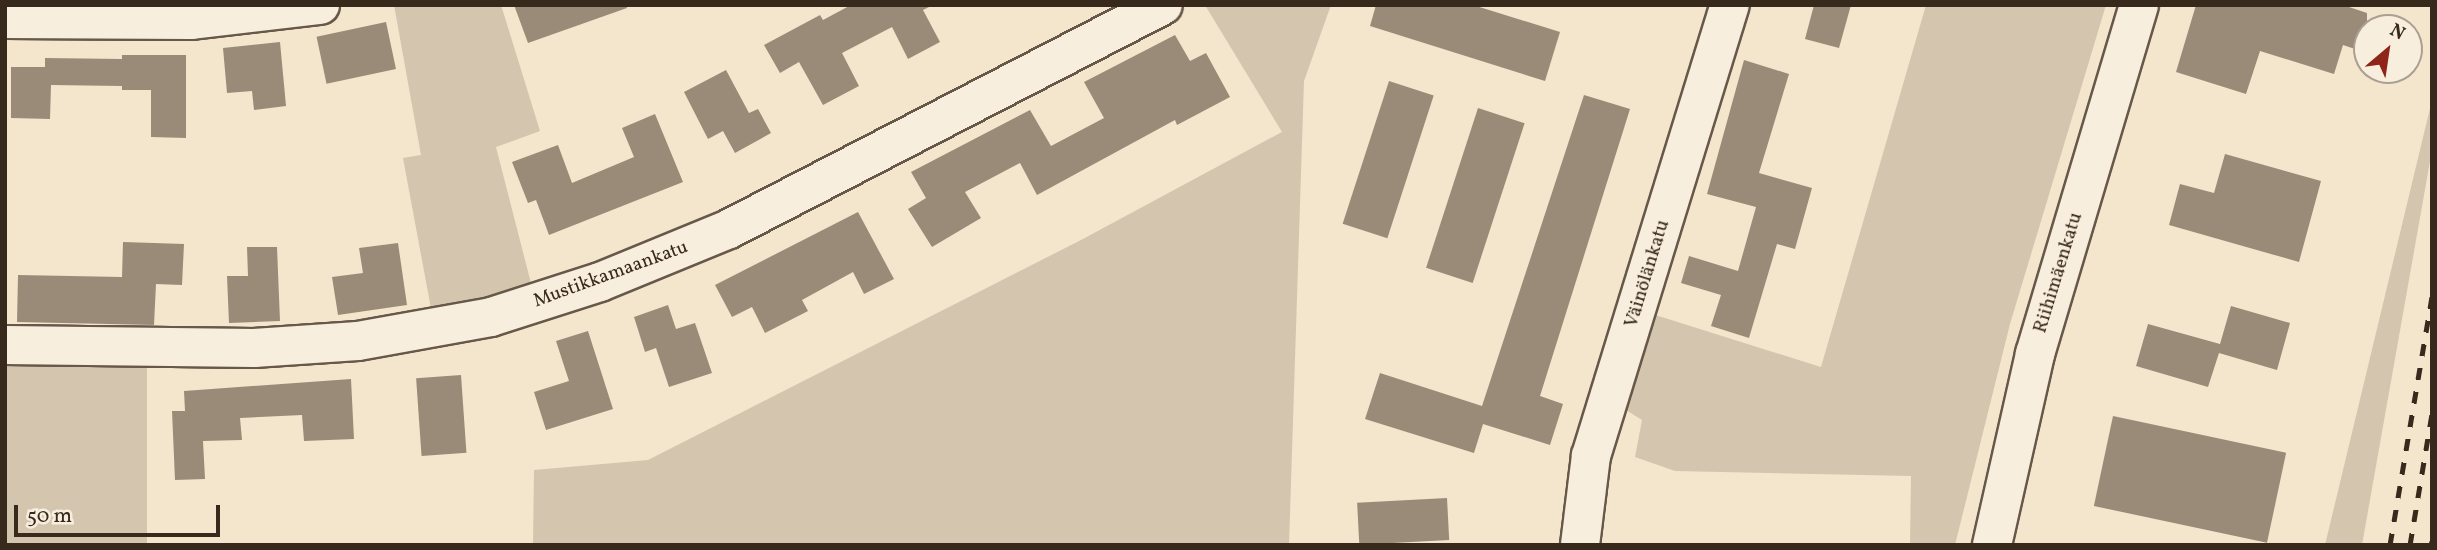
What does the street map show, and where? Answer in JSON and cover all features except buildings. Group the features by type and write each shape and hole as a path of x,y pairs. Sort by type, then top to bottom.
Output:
{"street":[{"path":"5,19 192,20 320,5"},
{"name":"Mustikkamaankatu","path":"5,345 254,348 358,341 491,317 600,282 729,229 1163,5"},
{"name":"Väinölänkatu","path":"1580,545 1591,456 1730,5"},
{"name":"Riihimäenkatu","path":"1992,545 2035,354 2139,5"}],"shaded area":[{"path":"394,5 501,5 540,131 496,147 533,291 432,314 403,158 421,155"},
{"path":"1205,5 1331,5 1304,81 1289,545 533,545 534,470 648,460 1081,240 1282,132"},
{"path":"1926,5 2106,5 2010,324 1955,545 1910,545 1911,476 1675,471 1635,457 1642,420 1618,405 1649,313 1821,367"},
{"path":"2432,100 2432,150 2362,545 2325,545"},
{"path":"5,359 147,359 147,545 5,545"}],"railway":[{"path":"2390,545 2432,297"},
{"path":"2410,545 2432,414"},
{"path":"2431,545 2432,541"}]}
